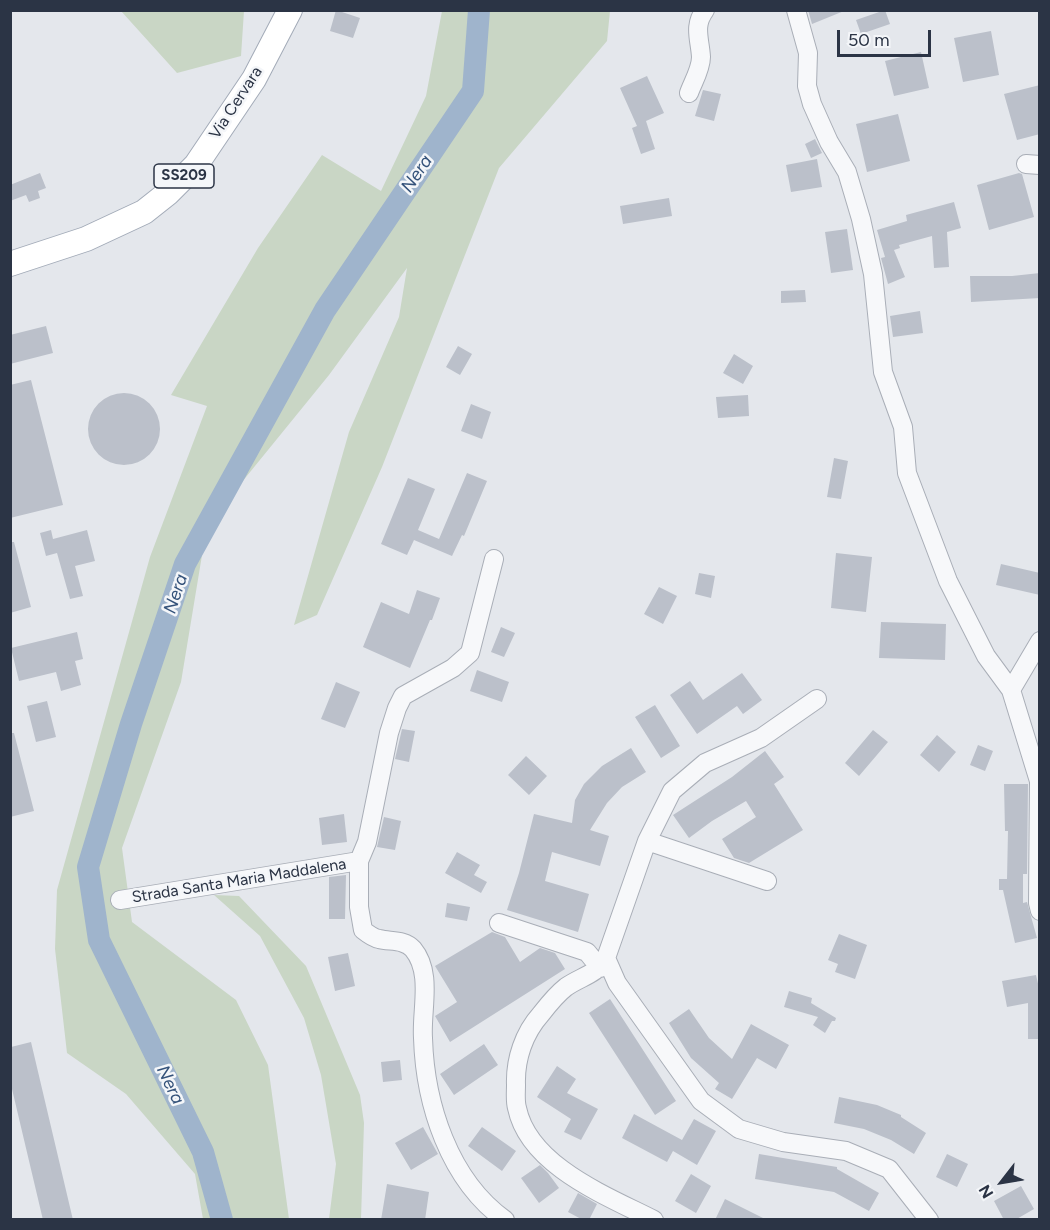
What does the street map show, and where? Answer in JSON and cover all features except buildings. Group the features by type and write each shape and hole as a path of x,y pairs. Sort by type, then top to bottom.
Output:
{"main road":[{"name":"Via Cervara","path":"10,264 86,239 144,212 168,193 196,165 254,79 290,10"}],"street":[{"path":"689,93 701,58 697,30 699,18 705,10"},
{"path":"796,10 808,53 807,87 812,104 829,142 847,172 861,219 873,274 883,372 903,427 907,473 948,581 986,656 1011,690 1039,781 1038,903 1040,911"},
{"name":"Strada Santa Maria Maddalena","path":"494,559 470,653 453,668 403,696 397,708 389,733 367,842 359,861 359,907 363,930 376,939 398,941 411,947 418,958 426,996 422,1036 426,1076 450,1154 469,1184 505,1220"},
{"path":"1011,690 1040,641"},
{"path":"654,1220 592,1189 554,1164 531,1141 517,1108 516,1074 522,1044 539,1016 565,988 603,963 647,841 672,791 705,763 760,738 817,699"},
{"path":"647,841 767,881"},
{"name":"Strada Santa Maria Maddalena","path":"120,900 359,861"},
{"path":"500,923 587,952 603,963 700,1101 739,1129 783,1142 846,1151 889,1169 929,1220"}],"green space":[{"path":"121,11 244,11 241,56 177,73"},
{"path":"442,11 610,11 607,41 499,168 382,467 317,615 294,625 349,432 399,317 407,268 329,375 207,525 181,682 122,848 132,922 236,1000 268,1065 289,1219 203,1219 195,1174 126,1094 67,1053 55,949 57,890 150,557 207,406 171,395 258,248 322,155 381,191 426,96"},
{"path":"214,895 239,896 306,966 360,1095 364,1123 361,1219 329,1219 336,1164 321,1075 304,1018 260,936"}],"waterway":[{"name":"Nera","path":"222,1220 203,1152 99,940 88,867 131,724 185,564 325,310 473,91 479,10"}]}
